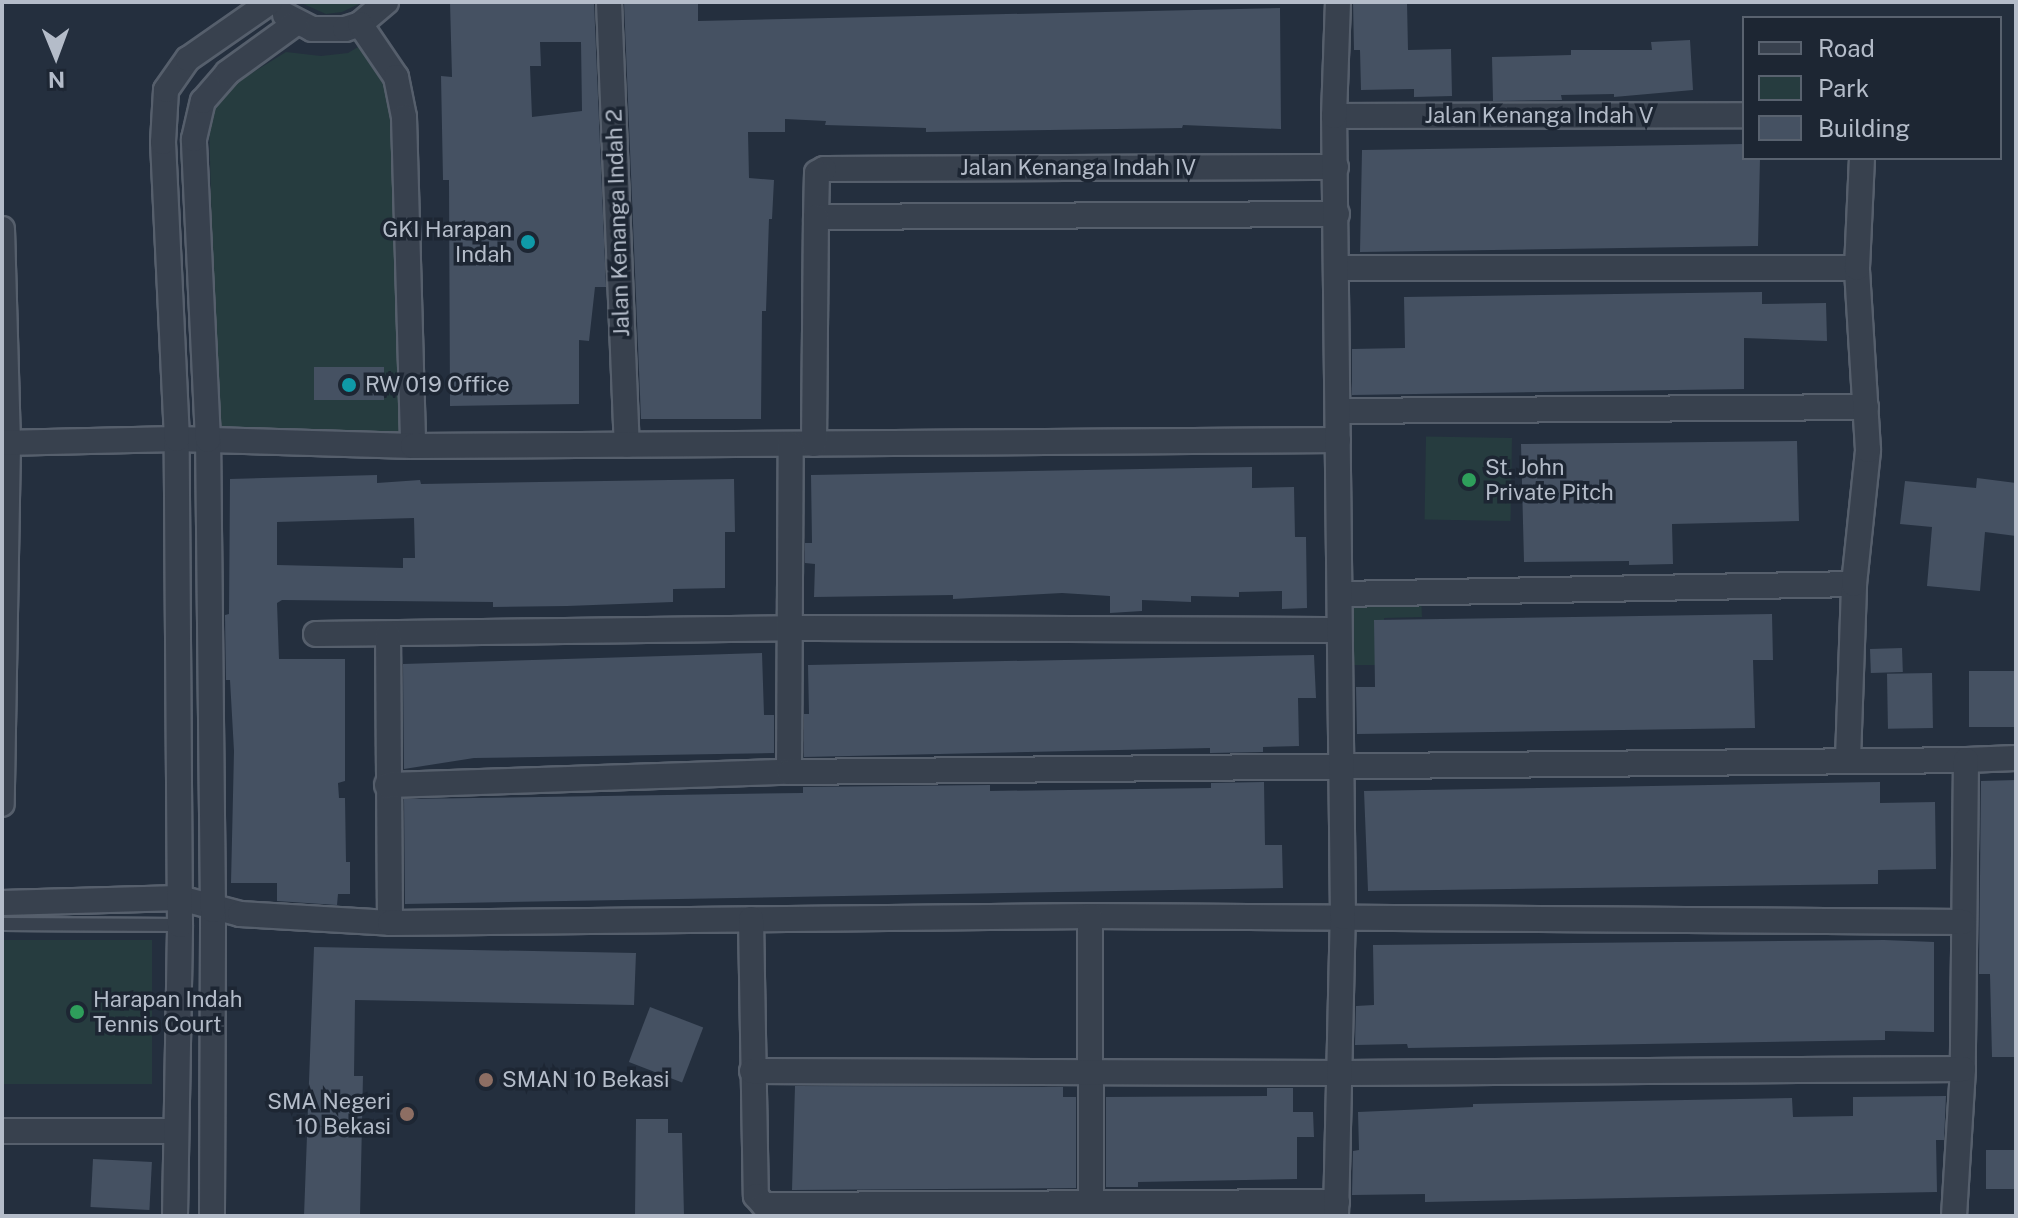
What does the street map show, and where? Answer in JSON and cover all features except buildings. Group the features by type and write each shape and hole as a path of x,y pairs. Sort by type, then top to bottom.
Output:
{"street":[{"path":"175,1216 180,925 177,439 163,142 166,90 188,59 271,2 296,23 328,31 360,24 386,2"},
{"name":"Jalan Kenanga Indah 2","path":"609,2 627,445"},
{"path":"751,919 756,1196 764,1205 1090,1210 1336,1209 1343,917 1334,116 1338,2"},
{"path":"212,1216 213,910 208,440 194,139 203,101 211,91 227,73 296,23"},
{"path":"360,24 396,77 404,117 413,446"},
{"name":"Jalan Kenanga Indah V","path":"1334,116 1742,115"},
{"path":"1848,759 1854,584 1868,450 1857,268 1862,160"},
{"name":"Jalan Kenanga Indah IV","path":"816,217 817,173 820,170 1336,167"},
{"path":"789,772 792,628 816,217 1337,214"},
{"path":"2,229 5,443 2,804"},
{"path":"1338,268 1857,268"},
{"path":"1338,411 1866,407"},
{"path":"5,443 177,439 413,446 1338,440"},
{"path":"1340,594 1854,584"},
{"path":"316,634 792,628 1339,630"},
{"path":"388,634 390,923"},
{"path":"387,785 789,772 1339,763 2016,758"},
{"path":"1954,1216 1963,1069 1966,760"},
{"path":"2,903 180,898 213,910 390,923 1090,916 1963,922"},
{"path":"1090,916 1090,1210"},
{"path":"752,1071 1338,1073 1963,1069"},
{"path":"2,1131 176,1131"}],"lane":[{"path":"2,924 180,925"}],"green space":[{"path":"299,2 363,2 342,12 326,14"},
{"path":"358,47 382,77 396,117 400,436 217,436 209,120 221,92 286,52 321,56 348,53"},
{"name":"St. John Private Pitch","path":"1426,436 1512,438 1511,521 1425,519"},
{"path":"1421,595 1422,617 1384,618 1385,665 1345,665 1344,597"},
{"name":"Harapan Indah Tennis Court","path":"2,940 152,940 152,1084 2,1084"}],"place":[{"name":"GKI Harapan Indah","path":"528,242"},
{"name":"RW 019 Office","path":"349,385"},
{"name":"St. John Private Pitch","path":"1469,480"},
{"name":"Harapan Indah Tennis Court","path":"77,1012"},
{"name":"SMAN 10 Bekasi","path":"486,1080"},
{"name":"SMA Negeri 10 Bekasi","path":"407,1114"}]}
